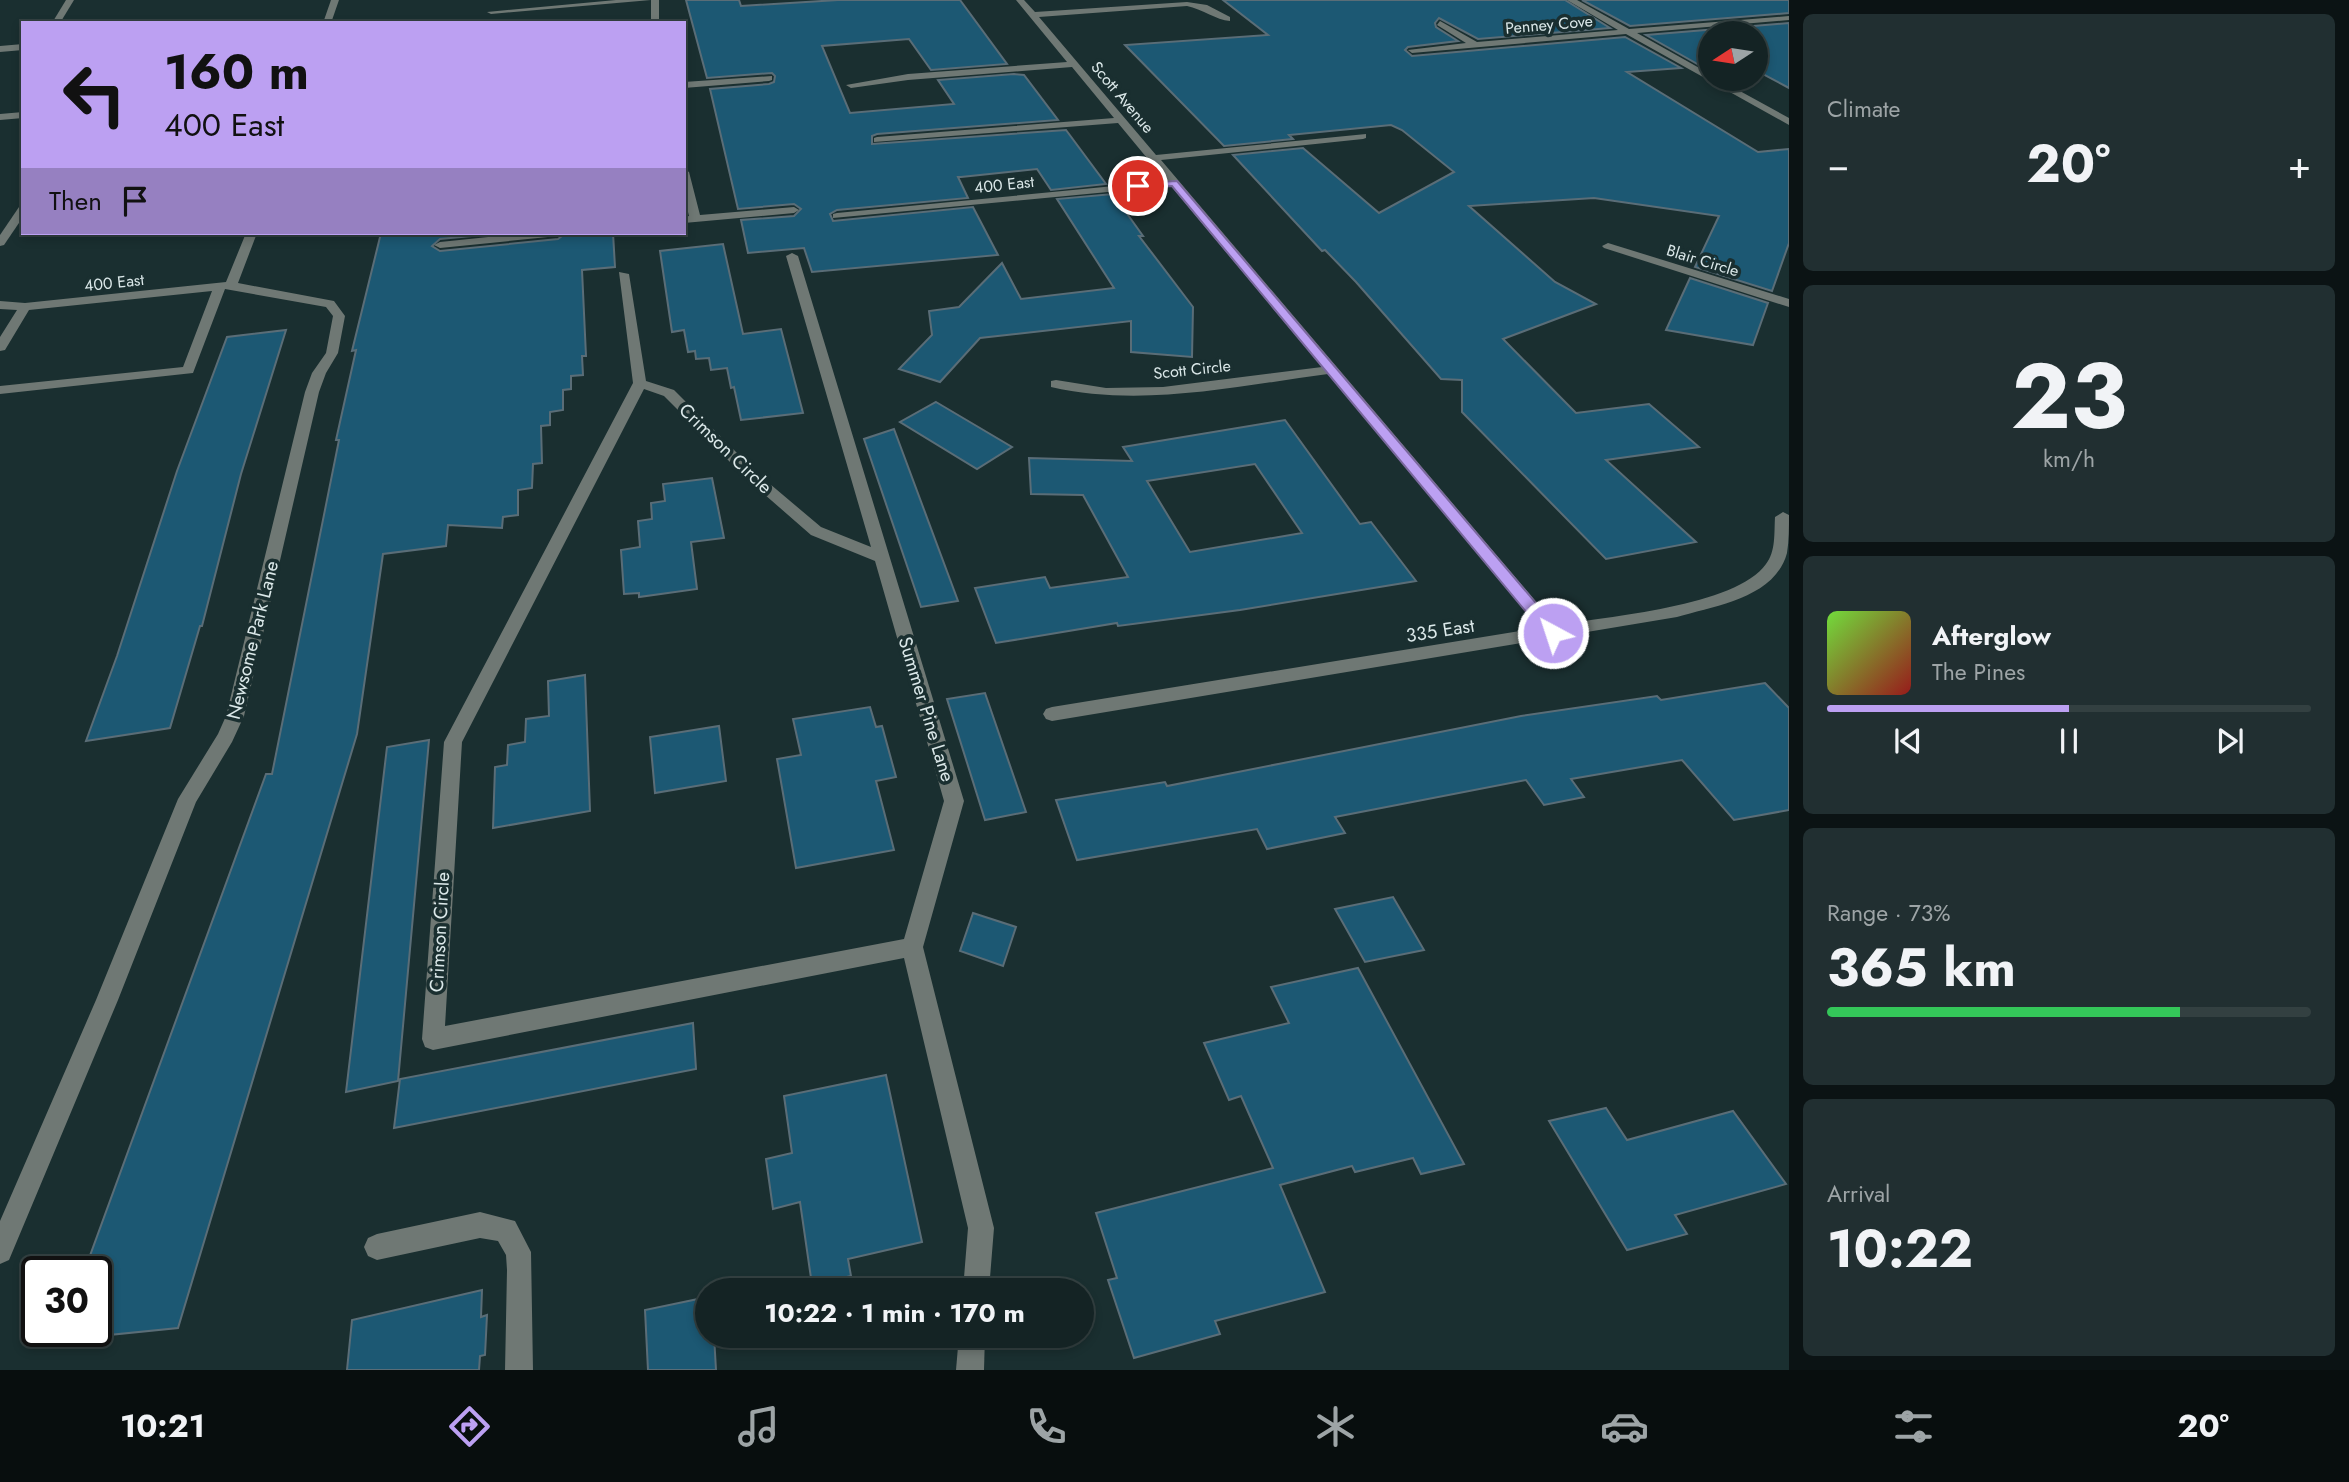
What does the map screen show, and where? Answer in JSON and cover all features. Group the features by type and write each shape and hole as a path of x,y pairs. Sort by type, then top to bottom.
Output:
{"street":[{"path":"57,21 69,0"},
{"path":"328,21 335,0"},
{"path":"491,12 546,12 647,0"},
{"path":"655,0 655,21"},
{"name":"Scott Avenue","path":"1020,0 1553,633"},
{"path":"1571,0 1698,71"},
{"path":"1033,15 1187,4 1204,7 1227,19"},
{"name":"Penney Cove","path":"1412,50 1789,18"},
{"path":"1440,23 1474,44"},
{"path":"1645,42 1667,40"},
{"path":"0,49 21,47"},
{"path":"851,85 908,77 1074,64"},
{"path":"686,85 769,78"},
{"path":"1734,91 1789,122"},
{"path":"0,117 21,115"},
{"path":"877,140 1121,120"},
{"path":"1153,158 1363,136"},
{"name":"400 East","path":"837,216 1174,183"},
{"path":"686,188 690,219 794,210"},
{"path":"0,243 21,212"},
{"path":"0,390 188,370 250,235"},
{"path":"440,245 538,235"},
{"name":"Blair Circle","path":"1608,246 1789,303"},
{"name":"Summer Pine Lane","path":"792,256 954,801 912,947 981,1228 977,1278"},
{"path":"623,274 640,383"},
{"name":"400 East","path":"0,305 25,307 226,286"},
{"name":"Newsome Park Lane","path":"0,1251 107,1000 188,799 226,737 235,716 312,391 318,373 332,353 339,316 336,308 330,304 226,286"},
{"path":"0,347 25,307"},
{"name":"Scott Circle","path":"1056,384 1106,392 1163,391 1331,370"},
{"name":"Crimson Circle","path":"882,558 816,531 753,477 669,393 640,383 453,742 433,1039 912,947"},
{"name":"335 East","path":"1052,714 1677,611 1737,594 1761,579 1777,561 1783,517"},
{"path":"377,1247 480,1225 506,1230 518,1252 520,1270 519,1370"},
{"path":"970,1370 971,1348"}],"building":[{"path":"686,0 739,0 741,6 838,0 960,0 1007,64 931,70 909,39 822,46 850,113 954,104 938,80 1014,74 1024,75 1058,120 877,134 872,136 872,144 1066,130 1106,184 1051,190 1037,169 958,177 968,198 837,210 830,214 833,221 973,207 998,255 812,272 804,248 748,253 741,220 794,216 801,209 794,204 738,209 710,89 769,84 774,82 775,76 772,73 707,78"},
{"path":"1223,0 1565,0 1610,28 1478,39 1439,18 1435,23 1436,27 1458,41 1408,47 1405,50 1412,56 1625,37 1681,68 1627,72 1758,152 1789,149 1789,243 1772,291 1695,267 1719,216 1594,198 1469,206 1555,282 1596,304 1503,339 1576,413 1649,404 1699,447 1606,460 1696,542 1606,559 1462,412 1462,380 1441,379 1356,282 1325,250 1322,251 1233,155 1303,148 1379,213 1454,172 1402,130 1391,125 1289,135 1293,139 1224,146 1125,45 1268,35"},
{"path":"1582,0 1789,0 1789,13 1630,26"},
{"path":"1789,23 1789,88 1768,77 1768,25"},
{"path":"1698,31 1698,64 1646,35"},
{"path":"1113,194 1143,236 1139,236 1193,307 1192,357 1131,352 1131,321 980,338 940,382 899,369 932,335 929,311 959,307 1002,263 1021,299 1114,288 1057,199"},
{"path":"381,235 483,235 440,239 432,246 440,251 558,239 563,235 613,235 615,267 582,270 586,356 582,356 583,375 571,376 571,389 563,390 563,410 550,412 550,425 541,426 542,463 533,464 532,488 518,490 518,515 503,517 502,528 448,525 446,546 383,554 357,734 178,1328 112,1335 112,1256 90,1256 266,774 272,774 339,440 336,440 356,350 352,351"},
{"path":"723,244 743,334 781,329 803,413 741,420 727,368 711,370 709,358 696,359 695,351 688,352 684,330 672,332 660,251"},
{"path":"1690,278 1768,303 1753,345 1666,330"},
{"path":"286,330 241,474 202,626 170,728 86,741 117,656 177,471 227,337"},
{"path":"936,402 1012,447 977,469 900,422"},
{"path":"1285,420 1360,524 1371,522 1416,581 1240,610 1118,626 1117,623 996,643 975,588 1045,577 1050,588 1128,577 1083,495 1031,494 1029,458 1132,461 1123,447","holes":["1255,464 1302,533 1190,552 1147,481"]},
{"path":"894,429 958,601 921,607 864,439"},
{"path":"712,478 724,538 691,542 697,589 639,597 639,593 624,594 621,550 640,547 638,521 652,519 651,503 665,501 663,484"},
{"path":"585,675 590,811 493,828 495,767 507,765 508,745 525,742 526,719 549,716 548,681"},
{"path":"1765,683 1789,708 1789,810 1734,820 1682,760 1571,779 1584,797 1544,805 1526,780 1335,817 1345,833 1267,849 1257,829 1077,860 1056,800 1165,782 1167,786 1521,716 1657,696 1661,700"},
{"path":"985,693 1026,812 985,820 947,699"},
{"path":"870,707 876,727 882,726 896,777 876,781 894,850 796,868 777,759 801,755 793,719"},
{"path":"719,726 726,781 655,793 650,737"},
{"path":"429,740 398,1081 346,1092 387,747"},
{"path":"1393,897 1424,950 1365,962 1335,909"},
{"path":"973,913 1016,927 1003,966 960,951"},
{"path":"1358,968 1464,1164 1421,1174 1413,1158 1355,1172 1352,1166 1280,1185 1325,1292 1215,1321 1220,1334 1134,1358 1108,1280 1117,1278 1096,1213 1273,1168 1241,1096 1229,1100 1204,1043 1289,1023 1271,987"},
{"path":"693,1023 696,1069 394,1128 400,1079"},
{"path":"886,1075 922,1242 848,1259 851,1276 811,1278 800,1202 773,1209 766,1159 792,1153 784,1096"},
{"path":"1606,1108 1627,1140 1733,1111 1786,1184 1675,1215 1687,1234 1627,1250 1549,1121"},
{"path":"482,1290 481,1317 487,1315 485,1355 480,1356 479,1370 347,1370 352,1320"},
{"path":"695,1300 695,1348 715,1348 716,1370 648,1370 645,1310"}],"route":[{"path":"1138,186 1174,183 1553,633"}]}
